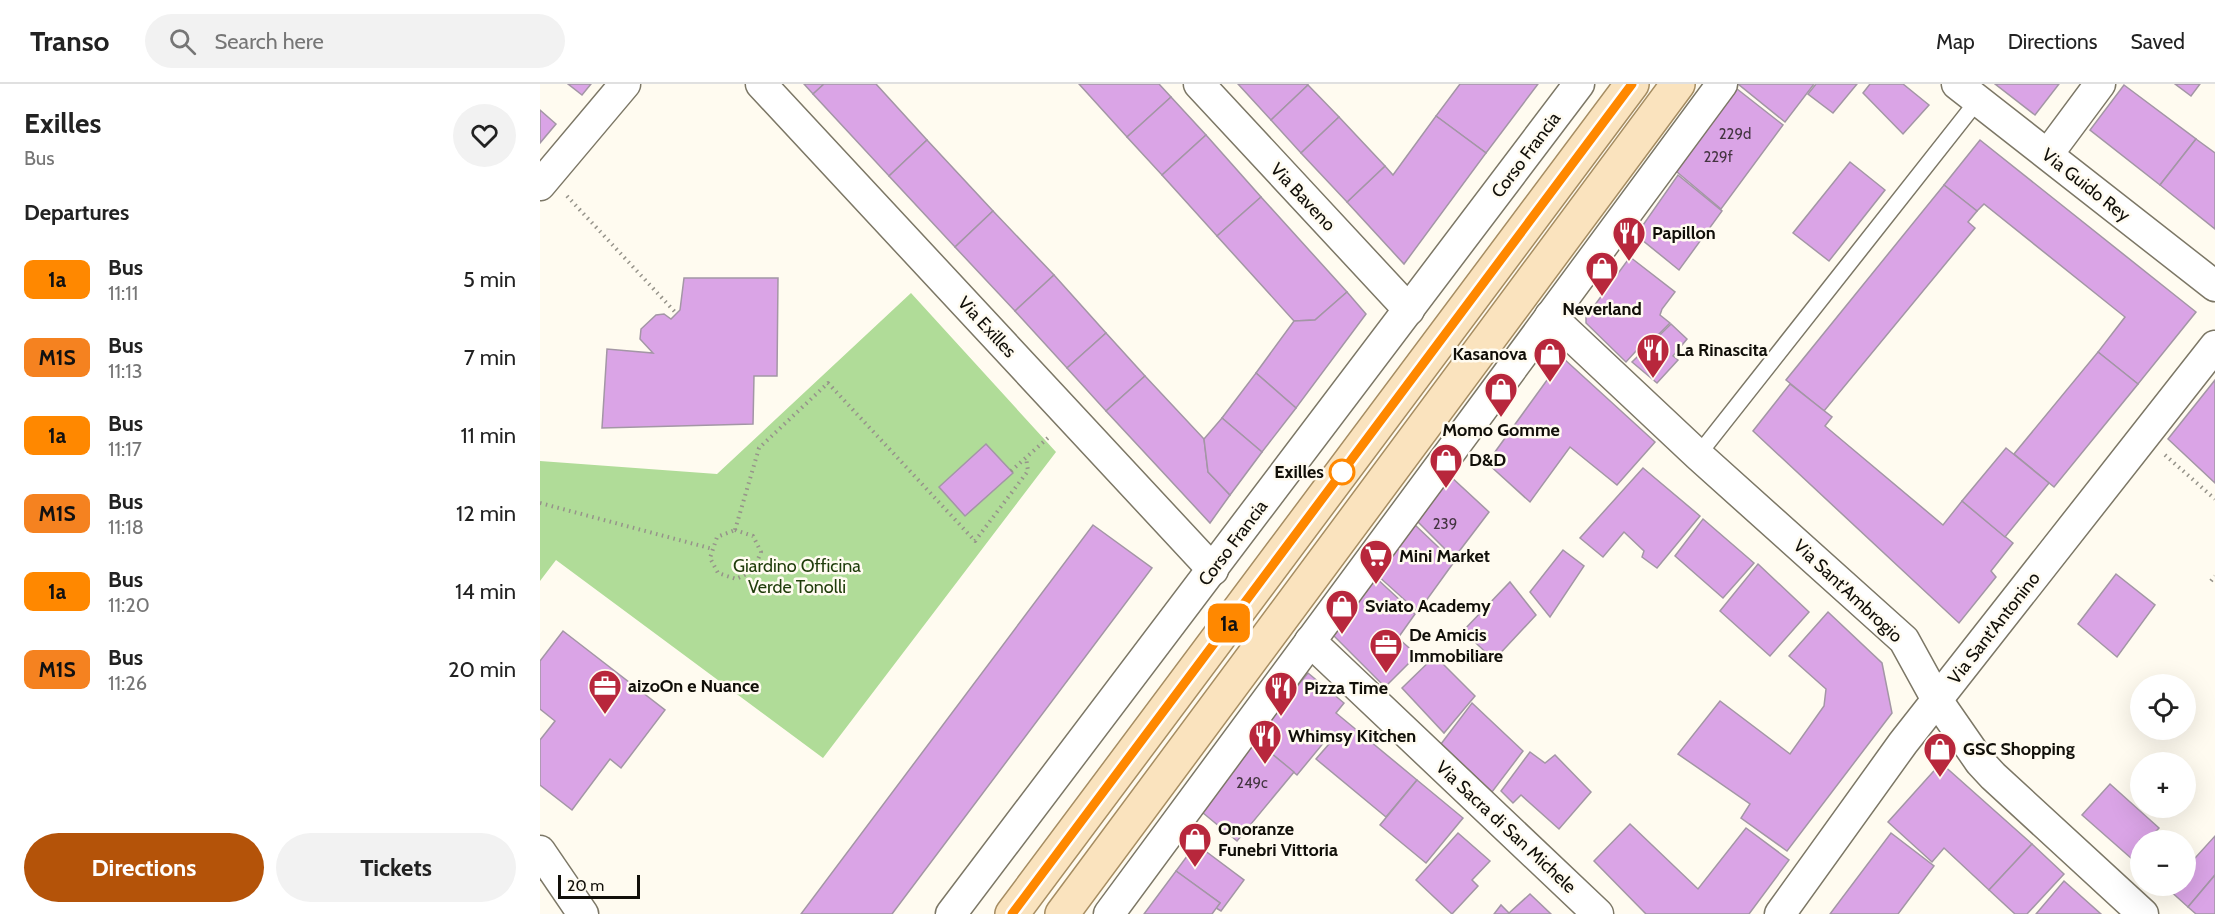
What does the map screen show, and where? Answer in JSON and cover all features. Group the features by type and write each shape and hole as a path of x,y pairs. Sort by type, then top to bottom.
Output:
{"main road":[{"path":"1012,914 1632,84"},
{"path":"1062,914 1678,84"}],"street":[{"path":"544,180 626,84"},
{"name":"Via Exilles","path":"761,84 1213,570"},
{"name":"Via Baveno","path":"1199,84 1409,310"},
{"name":"Corso Francia","path":"951,914 1580,84"},
{"path":"1109,914 1722,84"},
{"path":"2048,154 2100,84"},
{"name":"Via Guido Rey","path":"1967,92 2215,286"},
{"name":"Via Sant'Ambrogio","path":"1550,316 1698,455 1904,640 1937,700 1980,762 2144,914"},
{"name":"Via Sant'Antonino","path":"1780,914 1937,700 2215,346"},
{"name":"Via Sacra di San Michele","path":"1310,641 1598,914"},
{"path":"540,851 584,914"}],"lane":[{"path":"1698,455 1967,92"}],"path":[{"path":"544,180 676,314"},
{"path":"735,530 759,448 828,383 975,541 1028,471 1026,457"},
{"path":"1011,471 1072,419"},
{"path":"2144,437 2215,499"},
{"path":"540,502 713,549"},
{"path":"735,530 753,536 761,552 753,571 736,579 718,573 710,558 713,549 717,537 735,530"},
{"path":"2211,580 2215,576"}],"green space":[{"name":"Giardino Officina Verde Tonolli","path":"911,293 1056,452 823,758 556,560 540,581 540,461 717,474"}],"building":[{"path":"568,84 591,84 582,95"},
{"path":"804,84 824,84 813,94"},
{"path":"824,84 876,84 927,140 889,176 813,94"},
{"path":"1079,84 1159,84 1171,97 1127,137"},
{"path":"1238,84 1307,84 1308,85 1271,120"},
{"path":"1460,84 1538,84 1486,153 1436,116"},
{"path":"1738,84 1814,84 1785,122"},
{"path":"1816,84 1857,84 1833,113 1808,94"},
{"path":"1870,84 1903,84 1929,105 1903,134 1863,93"},
{"path":"1995,84 2059,84 2035,115"},
{"path":"2175,84 2200,84 2191,96"},
{"path":"1308,85 1339,117 1301,153 1271,120"},
{"path":"1732,85 1783,125 1721,209 1671,167"},
{"path":"2124,85 2196,139 2160,185 2090,130"},
{"path":"1171,97 1206,135 1162,175 1127,137"},
{"path":"540,110 556,124 540,143"},
{"path":"1436,116 1486,153 1404,264 1347,202 1385,166 1393,175"},
{"path":"1339,117 1385,166 1347,202 1301,153"},
{"path":"1206,135 1261,197 1217,236 1162,175"},
{"path":"2196,139 2215,153 2215,229 2160,185"},
{"path":"927,140 993,211 955,247 889,176"},
{"path":"1980,140 2196,312 2138,384 2098,352 2125,317 1984,204 1977,211 1944,185"},
{"path":"1850,162 1885,190 1829,261 1793,233"},
{"path":"1678,175 1722,211 1679,270 1636,235"},
{"path":"1944,185 1977,211 1968,222 1975,228 1824,411 1786,380"},
{"path":"1261,197 1347,292 1315,320 1294,321 1217,236"},
{"path":"993,211 1054,275 1015,311 955,247"},
{"path":"1630,257 1675,292 1660,315 1670,323 1651,342 1647,339 1626,362 1586,323 1586,317"},
{"path":"1054,275 1106,333 1067,368 1015,311"},
{"path":"684,278 778,278 777,376 754,376 753,424 602,428 607,349 653,353 640,339 641,329 656,315 664,314 671,319 680,310"},
{"path":"1347,292 1366,314 1296,408 1256,373 1294,321 1315,320"},
{"path":"1671,324 1687,339 1673,356 1678,360 1657,383 1632,362"},
{"path":"1106,333 1145,376 1106,411 1067,368"},
{"path":"2098,352 2138,384 2054,487 2014,454"},
{"path":"1563,358 1655,442 1617,485 1570,447 1530,502 1487,463"},
{"path":"1256,373 1296,408 1262,452 1222,418"},
{"path":"1145,376 1204,439 1208,472 1230,495 1210,523 1106,411"},
{"path":"2215,380 2215,483 2168,439"},
{"path":"1790,384 1832,417 1825,426 1943,525 1962,501 2013,543 1991,571 1996,577 1959,623 1753,431"},
{"path":"1222,418 1262,452 1230,495 1208,472 1204,439"},
{"path":"986,444 1013,473 965,516 939,487"},
{"path":"2006,448 2049,483 2005,537 1962,501"},
{"path":"1643,468 1700,516 1657,568 1642,557 1644,551 1624,532 1603,557 1580,538"},
{"path":"1449,475 1489,512 1454,558 1416,520"},
{"path":"1703,519 1754,563 1723,598 1675,556"},
{"path":"1414,524 1454,562 1418,612 1377,575"},
{"path":"1093,525 1152,568 892,914 801,914"},
{"path":"1563,550 1584,566 1550,617 1530,592"},
{"path":"1758,564 1809,612 1770,656 1720,611"},
{"path":"2116,574 2155,605 2117,657 2078,624"},
{"path":"1374,576 1415,614 1398,638 1417,655 1385,687 1333,635"},
{"path":"1510,582 1536,615 1494,660 1463,631"},
{"path":"1828,612 1882,663 1892,713 1787,851 1741,818 1750,804 1678,754 1720,701 1790,754 1824,706 1826,689 1789,656"},
{"name":"aizoOn e Nuance","path":"563,631 665,710 621,768 610,759 572,810 540,785 540,740 555,721 540,709 540,661"},
{"path":"1435,656 1475,696 1444,733 1402,688"},
{"path":"1308,673 1344,703 1336,713 1417,780 1386,817 1316,759 1329,744 1325,741 1297,775 1254,739"},
{"path":"1472,703 1523,751 1492,792 1441,744"},
{"path":"1254,739 1294,772 1237,841 1197,808"},
{"path":"1530,752 1545,763 1555,755 1591,792 1559,829 1521,795 1513,803 1501,791"},
{"path":"1941,763 2032,844 1989,890 1944,848 1932,862 1888,822"},
{"path":"1417,780 1463,818 1426,863 1380,825"},
{"path":"2110,784 2130,802 2130,818 2148,818 2159,828 2157,830 2130,830 2130,857 2082,815"},
{"path":"1630,824 1698,889 1746,828 1789,860 1749,914 1646,914 1594,861"},
{"path":"1458,833 1490,861 1472,880 1478,886 1452,914 1416,880"},
{"path":"1891,833 1934,866 1898,914 1830,914"},
{"path":"2215,836 2215,875 2188,907 2176,896 2196,896 2196,857"},
{"path":"1196,844 1244,880 1221,911 1216,908 1220,903 1176,871"},
{"path":"2032,844 2064,874 2027,914 2015,914 1989,890"},
{"path":"1176,871 1220,903 1212,914 1144,914"},
{"path":"2215,875 2215,914 2196,914 2188,907"},
{"path":"2064,881 2101,914 2036,914"},
{"path":"1530,894 1551,914 1494,914 1501,905 1509,913"}],"bus line":[{"name":"1a","path":"1012,914 1632,84"}],"place":[{"name":"Papillon","path":"1629,262"},
{"name":"Neverland","path":"1602,297"},
{"name":"La Rinascita","path":"1653,379"},
{"name":"Kasanova","path":"1550,383"},
{"name":"Momo Gomme","path":"1501,418"},
{"name":"Exilles","path":"1342,472"},
{"name":"D&D","path":"1446,489"},
{"name":"Mini Market","path":"1376,585"},
{"name":"Sviato Academy","path":"1342,635"},
{"name":"De Amicis Immobiliare","path":"1386,674"},
{"name":"aizoOn e Nuance","path":"605,715"},
{"name":"Pizza Time","path":"1281,717"},
{"name":"Whimsy Kitchen","path":"1265,765"},
{"name":"GSC Shopping","path":"1940,778"},
{"name":"Onoranze Funebri Vittoria","path":"1195,868"}]}
